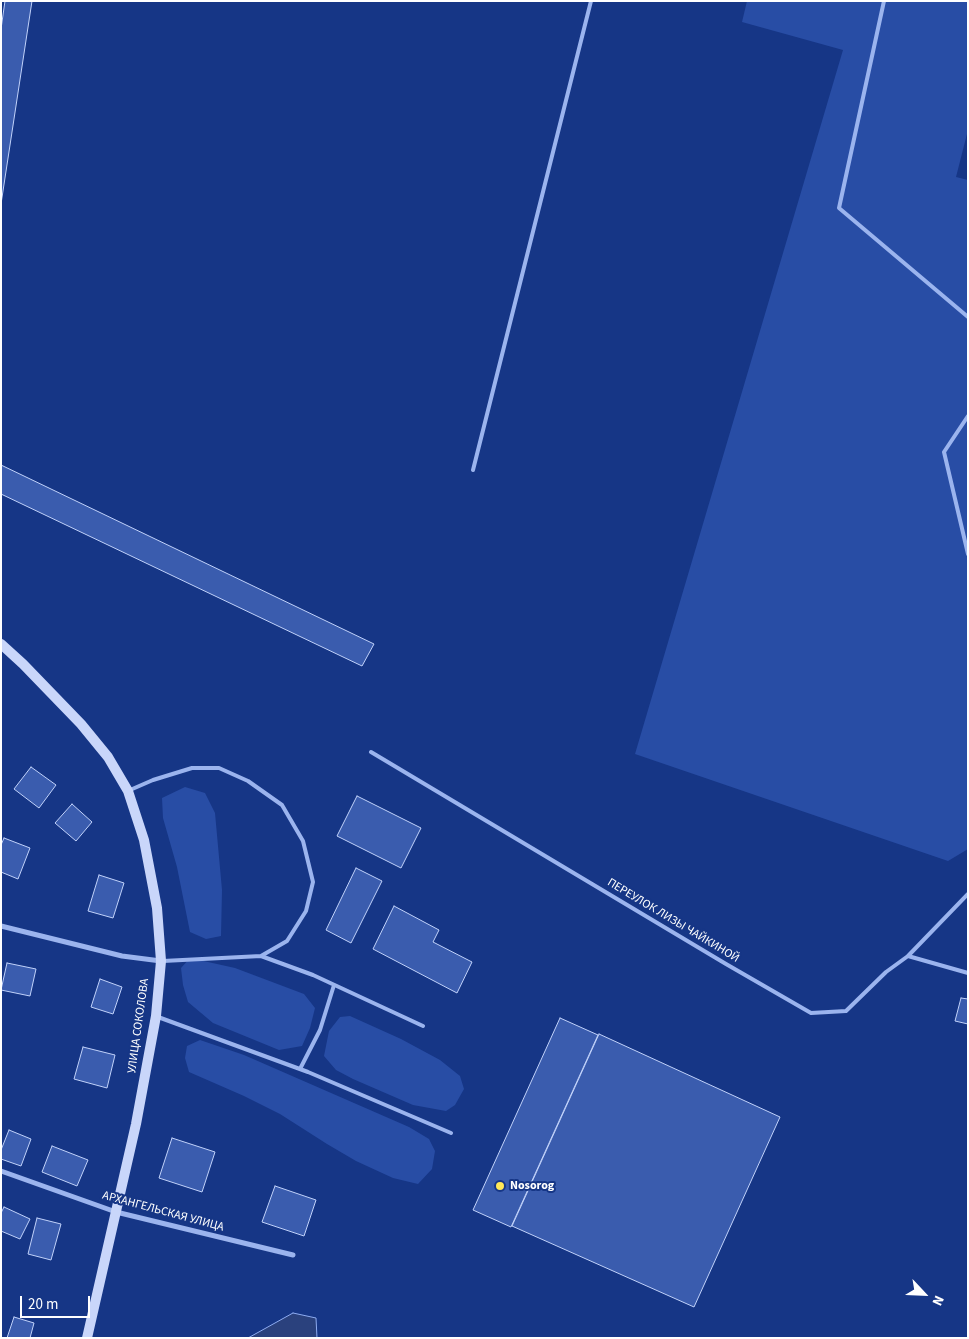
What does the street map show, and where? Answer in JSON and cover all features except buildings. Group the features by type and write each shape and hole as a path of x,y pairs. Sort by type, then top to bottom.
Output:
{"main road":[{"name":"УЛИЦА СОКОЛОВА","path":"1,644 81,724 108,757 128,791 144,840 157,908 160,962 156,1016 136,1124 87,1338"}],"street":[{"path":"1,926 122,956 160,962"},
{"name":"АРХАНГЕЛЬСКАЯ УЛИЦА","path":"1,1172 116,1212 293,1255"}],"lane":[{"path":"473,470 591,1"},
{"path":"884,1 839,208 968,317"},
{"path":"968,416 944,452 968,554"},
{"name":"ПЕРЕУЛОК ЛИЗЫ ЧАЙКИНОЙ","path":"371,752 811,1013 846,1011 886,972 908,956 968,894"},
{"path":"128,791 153,780 192,768 219,768 248,781 282,805 303,841 313,882 306,911 287,941 262,956"},
{"path":"160,962 262,956 313,975 424,1026"},
{"path":"908,956 968,973"},
{"path":"300,1069 320,1030 334,985"},
{"path":"156,1016 300,1069 451,1133"}],"shaded area":[{"path":"747,1 968,1 968,130 956,177 968,180 968,849 948,861 635,754 843,50 742,22"},
{"path":"185,787 205,793 215,813 222,890 221,936 206,939 190,932 177,867 163,818 162,798"},
{"path":"190,958 235,968 304,994 315,1008 310,1028 302,1046 279,1050 213,1023 188,1002 181,968"},
{"path":"350,1016 401,1039 440,1060 460,1076 464,1089 455,1105 446,1111 413,1105 336,1070 324,1056 329,1031 340,1017"},
{"path":"200,1040 244,1055 409,1127 429,1139 435,1151 432,1169 418,1184 393,1178 356,1161 280,1114 189,1072 185,1058 187,1046"},
{"path":"293,1313 316,1318 317,1338 248,1338"}],"place":[{"name":"Nosorog","path":"500,1186"}]}
